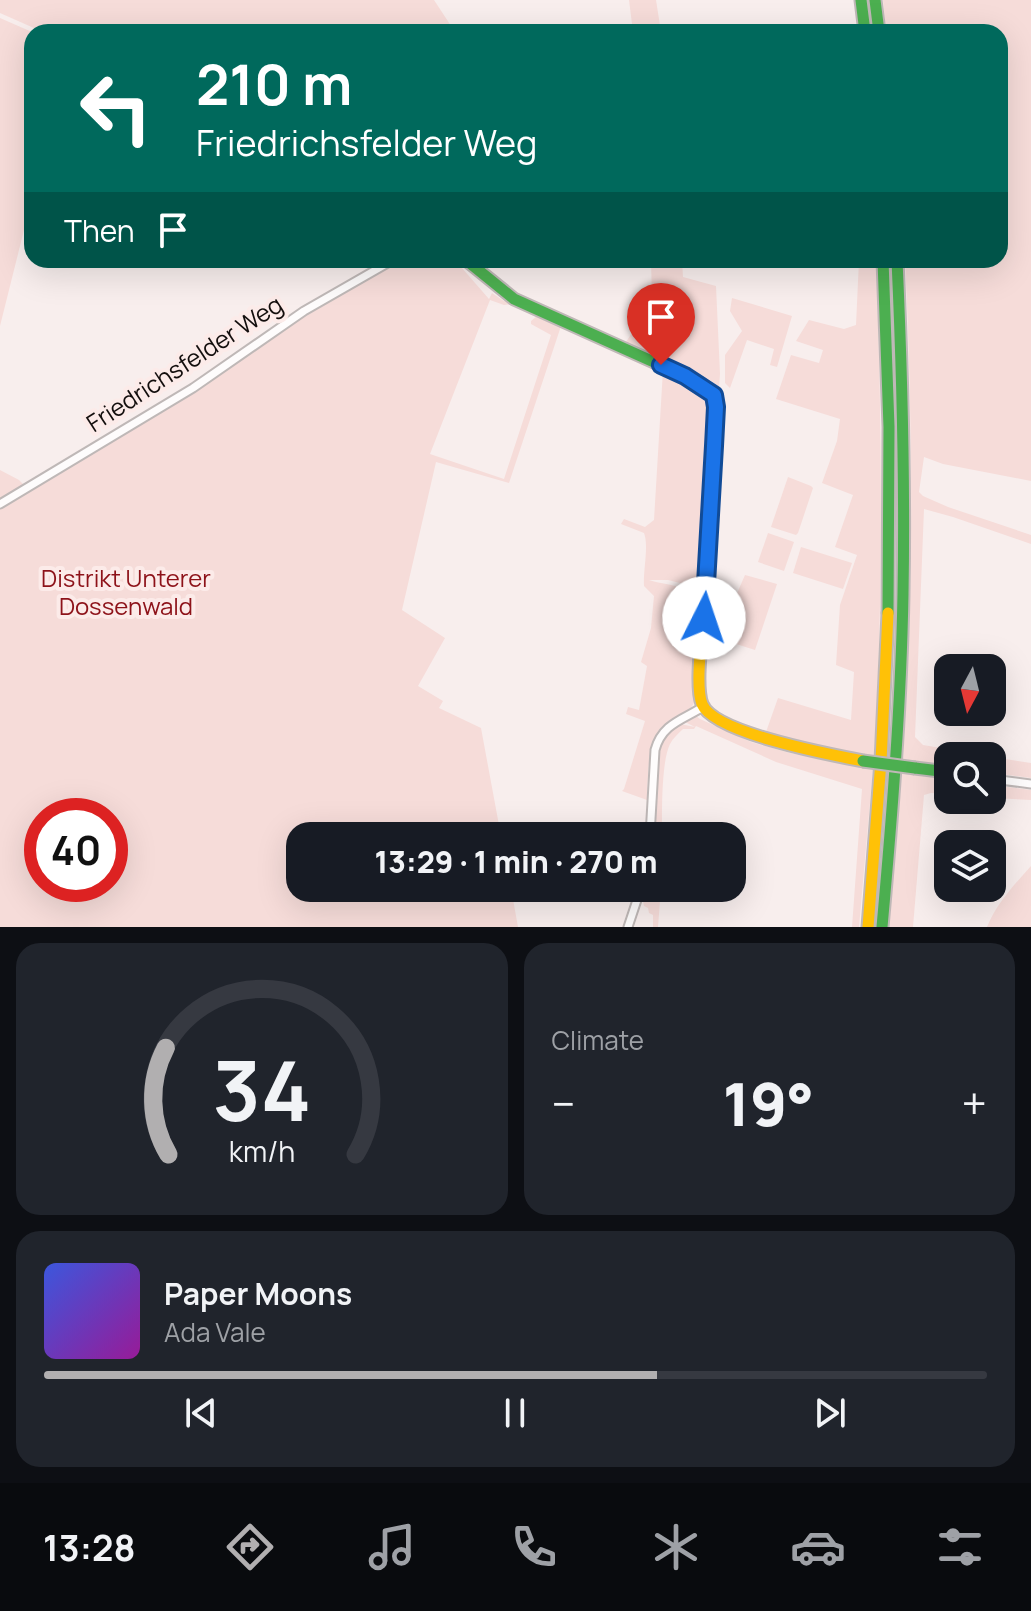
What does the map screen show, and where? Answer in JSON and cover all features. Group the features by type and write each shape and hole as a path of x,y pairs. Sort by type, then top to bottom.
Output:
{"main road":[{"path":"861,0 864,24"},
{"path":"875,0 878,24"},
{"path":"476,268 514,299 685,376 714,395 716,407 699,690 703,707 716,719 807,751 934,770"},
{"path":"868,927 878,809 888,608 889,417 883,268"},
{"path":"882,927 895,768 903,579 903,417 897,268"}],"street":[{"name":"Friedrichsfelder Weg","path":"0,504 193,388 304,311 379,268"},
{"path":"651,822 658,740 669,726 703,707"},
{"path":"1006,781 1031,784"},
{"path":"628,927 636,902"}],"green space":[{"path":"0,0 434,0 450,24 25,24 0,13"},
{"path":"629,0 656,0 660,24 632,24"},
{"path":"883,0 1031,0 1031,481 943,464 924,457 919,492 948,507 1031,535 1031,544 924,509 915,737 923,745 934,747 934,765 903,760 911,510 905,268 1008,268 1008,24 885,24"},
{"path":"0,18 24,28 24,230 0,326"},
{"name":"Distrikt Unterer Dossenwald","path":"385,268 462,268 489,299 492,293 504,301 509,300 562,323 509,483 436,462 402,610 445,638 418,686 443,701 439,708 481,728 498,822 286,822 286,902 514,902 518,927 0,927 0,470 19,480 30,491","holes":["490,300 511,304 537,316 531,324 551,335 504,479 430,454"]},
{"path":"651,268 682,268 683,277 716,286 719,387 710,380 515,294 626,342 652,302"},
{"path":"859,268 876,268 881,570 874,756 822,748 766,732 778,698 851,720 854,672 836,665 840,605 857,555 835,547 853,495 822,483 837,441 840,419 776,399 791,355 819,363 823,350 796,341 809,320 844,329 856,325"},
{"path":"732,298 792,316 777,367 770,365 774,349 747,340 730,388 725,383 725,355 742,331 730,311"},
{"path":"663,370 704,390 712,403 703,583 696,587 668,580 649,580 686,590 701,608 694,703 663,726 654,740 649,760 647,800 622,791 645,721 626,714 628,707 639,710 647,666 641,662 651,628 654,596 644,586 644,533 621,524 624,519 645,527 654,520"},
{"path":"788,477 813,488 796,535 771,527"},
{"path":"768,533 794,542 784,571 758,562"},
{"path":"801,547 852,563 843,589 793,573"},
{"path":"745,575 777,584 755,650 730,642 725,650 716,650 715,638 723,636 729,616 740,615 743,604 735,598"},
{"path":"692,713 751,742 873,769 859,927 852,927 862,789 776,762 696,726 694,729 683,729 670,744 664,775 662,822 653,822 659,747 670,730 680,724 695,727 681,720"},
{"path":"1006,759 1031,763 1031,778 1006,775"},
{"path":"902,773 934,777 934,793 924,795 913,927 889,927"},
{"path":"1006,787 1031,790 1031,800 1006,799"},
{"path":"1031,866 1031,927 987,927 1001,902 1006,902 1006,895"},
{"path":"643,902 660,902 658,927 653,927 653,915"}],"traffic: fast":[{"path":"861,0 864,24"},
{"path":"875,0 878,24"},
{"path":"476,268 514,299 696,381 710,392 715,401 716,418 703,617"},
{"path":"883,268 889,427 888,613"},
{"path":"882,927 896,760 903,594 903,427 897,268"},
{"path":"863,761 915,768"},
{"path":"915,768 934,770"}],"traffic: slow":[{"path":"868,927 881,761 888,613"},
{"path":"703,617 699,686 702,704 711,715 775,741 863,761"}],"route":[{"path":"661,365 707,388 714,395 716,407 704,618"}]}
